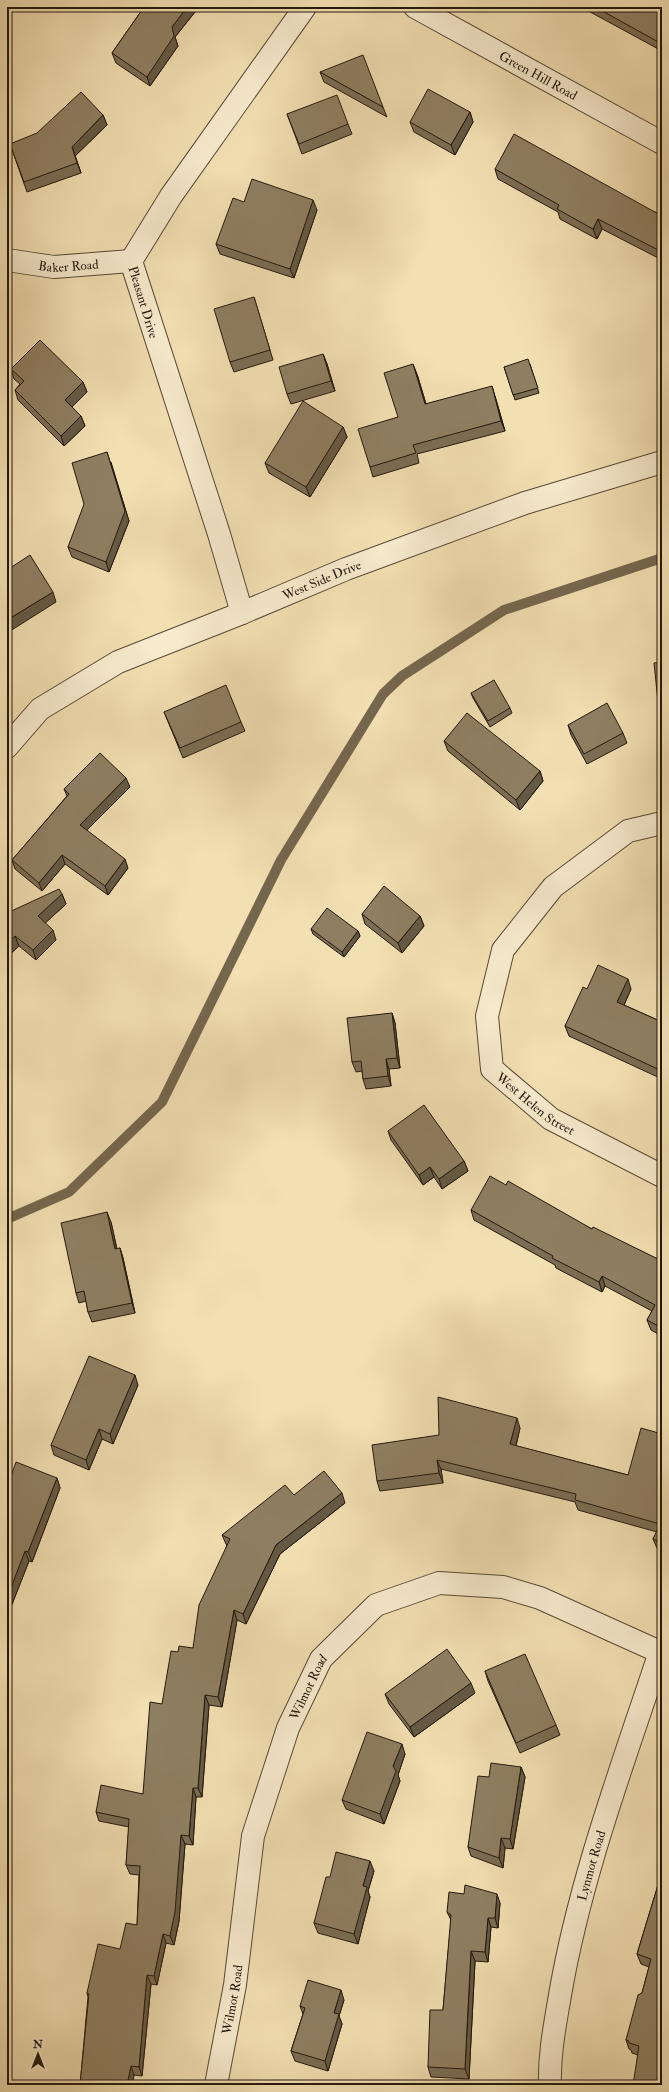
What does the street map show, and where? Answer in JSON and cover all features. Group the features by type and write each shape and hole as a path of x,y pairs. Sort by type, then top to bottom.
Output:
{"street":[{"name":"Pleasant Drive","path":"242,613 219,534 131,261 171,196 305,7"},
{"name":"Green Hill Road","path":"415,7 662,143"},
{"name":"Baker Road","path":"7,260 54,267 131,261"},
{"name":"West Side Drive","path":"7,747 40,709 118,662 242,613 346,569 525,503 662,462"},
{"name":"West Helen Street","path":"662,823 628,831 553,887 503,950 487,1016 492,1070 551,1119 662,1176"},
{"name":"Wilmot Road","path":"216,2085 235,1985 253,1836 288,1728 321,1659 376,1605 439,1583 503,1587 540,1598 661,1652"},
{"name":"Lynmot Road","path":"550,2085 549,2063 567,1954 602,1826 661,1652"}],"building":[{"path":"144,7 187,7 172,27 174,36 147,77 112,53"},
{"path":"595,7 662,7 662,44"},
{"path":"363,55 383,107 320,72"},
{"path":"428,89 470,112 451,145 410,122"},
{"path":"81,92 103,115 72,147 77,163 24,182 10,144 37,133"},
{"path":"337,95 348,124 299,144 287,114"},
{"path":"514,134 662,216 662,252 598,219 593,229 557,209 559,205 495,169"},
{"path":"252,179 313,200 290,269 216,244 233,198 244,202"},
{"path":"254,297 270,350 230,362 214,309"},
{"path":"40,340 83,382 65,400 81,416 61,436 15,390 24,381 11,369"},
{"path":"323,354 331,381 287,394 279,367"},
{"path":"528,359 538,388 513,395 504,367"},
{"path":"413,364 425,404 492,386 501,421 413,445 416,453 370,467 358,429 398,417 384,373"},
{"path":"303,401 343,427 306,487 265,463"},
{"path":"107,452 125,511 106,562 68,547 84,504 72,463"},
{"path":"30,555 53,592 7,620 7,570"},
{"path":"662,662 662,721 660,721 654,663"},
{"path":"494,680 510,708 488,721 471,693"},
{"path":"226,685 241,722 180,748 164,712"},
{"path":"607,703 623,733 584,754 568,725"},
{"path":"467,713 540,771 516,800 444,741"},
{"path":"100,753 126,778 80,825 125,859 105,886 62,855 39,883 12,860 69,794 64,789"},
{"path":"384,886 420,916 398,943 362,914"},
{"path":"59,889 62,894 38,916 53,930 33,950 15,936 7,943 7,913"},
{"path":"327,908 358,931 342,952 311,929"},
{"path":"598,965 628,979 617,1002 662,1022 662,1071 565,1026 583,987 587,989"},
{"path":"392,1013 397,1058 386,1059 388,1076 363,1079 361,1061 352,1062 347,1018"},
{"path":"424,1105 464,1161 439,1179 430,1167 419,1175 388,1131"},
{"path":"490,1176 506,1185 508,1181 592,1229 593,1227 662,1261 662,1328 647,1320 655,1305 602,1276 599,1282 552,1258 553,1256 471,1210"},
{"path":"107,1212 115,1249 120,1248 132,1303 88,1312 84,1291 76,1293 61,1223"},
{"path":"89,1356 135,1375 110,1434 99,1429 86,1460 51,1445"},
{"path":"438,1397 517,1418 510,1444 628,1475 641,1428 662,1434 662,1543 653,1539 660,1524 575,1500 576,1494 437,1460 439,1473 377,1481 372,1445 439,1435"},
{"path":"16,1462 57,1478 28,1552 25,1551 7,1598 7,1487"},
{"path":"324,1471 342,1493 276,1545 243,1614 234,1610 218,1697 205,1695 198,1788 193,1788 189,1836 181,1835 175,1912 170,1936 163,1934 154,1976 147,1975 139,2067 131,2066 127,2085 80,2085 89,1994 87,1993 98,1944 120,1949 126,1923 137,1925 140,1866 126,1865 129,1819 96,1812 101,1785 143,1794 150,1702 162,1704 171,1651 178,1652 179,1646 193,1648 199,1605 230,1539 222,1535 285,1485 294,1495"},
{"path":"447,1649 471,1683 410,1727 385,1694"},
{"path":"525,1654 556,1725 516,1743 485,1671"},
{"path":"367,1732 402,1744 393,1766 396,1771 380,1814 342,1800"},
{"path":"491,1763 521,1767 510,1839 501,1838 499,1858 468,1847 478,1776 489,1777"},
{"path":"336,1852 370,1861 363,1886 367,1887 354,1934 314,1923 326,1877 330,1877"},
{"path":"662,1872 662,2085 633,2085 639,2046 629,2043 629,2041 626,2040 638,1995 642,1993 651,1959 637,1954"},
{"path":"465,1885 497,1894 495,1918 488,1918 485,1952 471,1951 465,2069 428,2067 430,2010 443,2010 451,1915 447,1912 449,1892 464,1894"},
{"path":"308,1980 341,1990 334,2013 339,2014 325,2061 291,2051 305,2008 300,2006"}],"waterway":[{"path":"7,1219 69,1192 162,1102 281,860 383,694 402,676 504,610 662,558"}]}
